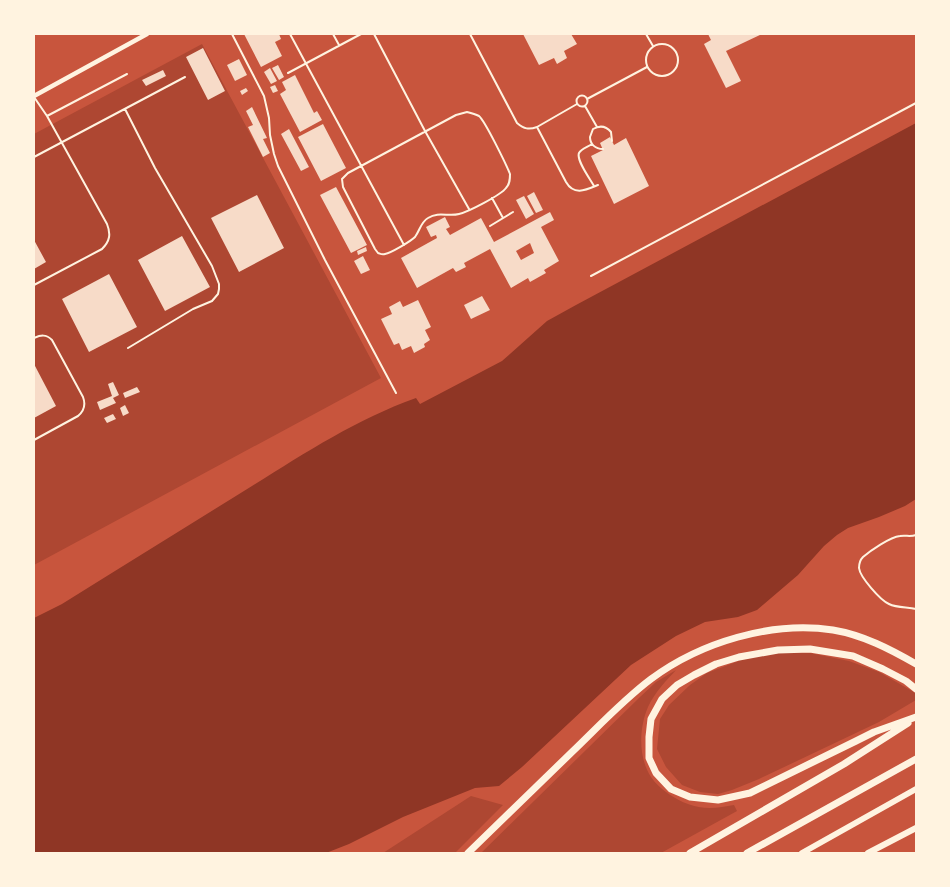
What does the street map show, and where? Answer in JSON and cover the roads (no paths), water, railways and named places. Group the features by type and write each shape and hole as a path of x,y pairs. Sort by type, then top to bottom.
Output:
{"highway":[{"path":"468,853 622,704 651,679 682,659 721,642 764,632 809,628 834,631 862,638 894,651 916,664"},
{"path":"916,689 906,681 883,669 852,656 810,649 778,650 739,657 716,664 694,675 677,685 662,699 651,719 649,758 656,773 671,789 690,797 718,800 750,792 856,740 916,717"},
{"path":"690,853 869,749 916,717"},
{"path":"747,853 916,759"}],"main road":[{"path":"802,853 916,789"},
{"path":"868,853 916,828"}],"street":[{"path":"34,96 147,34"}],"lane":[{"path":"232,34 264,96 269,118 270,135 278,166 325,260 396,392"},
{"path":"290,34 404,245"},
{"path":"333,34 339,45"},
{"path":"288,73 361,34"},
{"path":"374,34 469,210"},
{"path":"470,34 517,123 521,127 526,129 537,127 577,104"},
{"path":"646,34 653,46"},
{"path":"667,45 677,55 678,62 671,74 657,76 646,67 645,59 653,46 667,45"},
{"path":"587,99 646,67"},
{"path":"47,116 127,74"},
{"path":"34,157 185,77"},
{"path":"34,96 62,142 107,224 110,235 106,245 102,248 34,285"},
{"path":"577,104 576,100 578,97 582,96 587,99"},
{"path":"587,99 585,106 596,127"},
{"path":"590,276 916,103"},
{"path":"577,104 580,107 585,106"},
{"path":"125,109 155,168 212,266 218,280 219,289 216,298 212,301 193,309 128,348"},
{"path":"461,113 473,113 481,119 510,174 509,183 504,191 469,210 456,215 441,214 430,217 422,224 414,238 404,245 385,254 378,253 374,249 342,185 342,179 345,174 425,131 461,113"},
{"path":"537,127 570,188 577,191 598,185"},
{"path":"596,127 608,129 611,132 612,141"},
{"path":"596,127 590,137 592,144 602,149"},
{"path":"592,144 580,151 578,158 594,187"},
{"path":"492,198 503,218"},
{"path":"490,226 513,212"},
{"path":"34,338 42,335 52,340 83,397 84,404 83,411 78,416 34,440"},
{"path":"916,535 892,538 863,557 860,560 859,568 861,574 884,601 894,606 916,609"}]}
